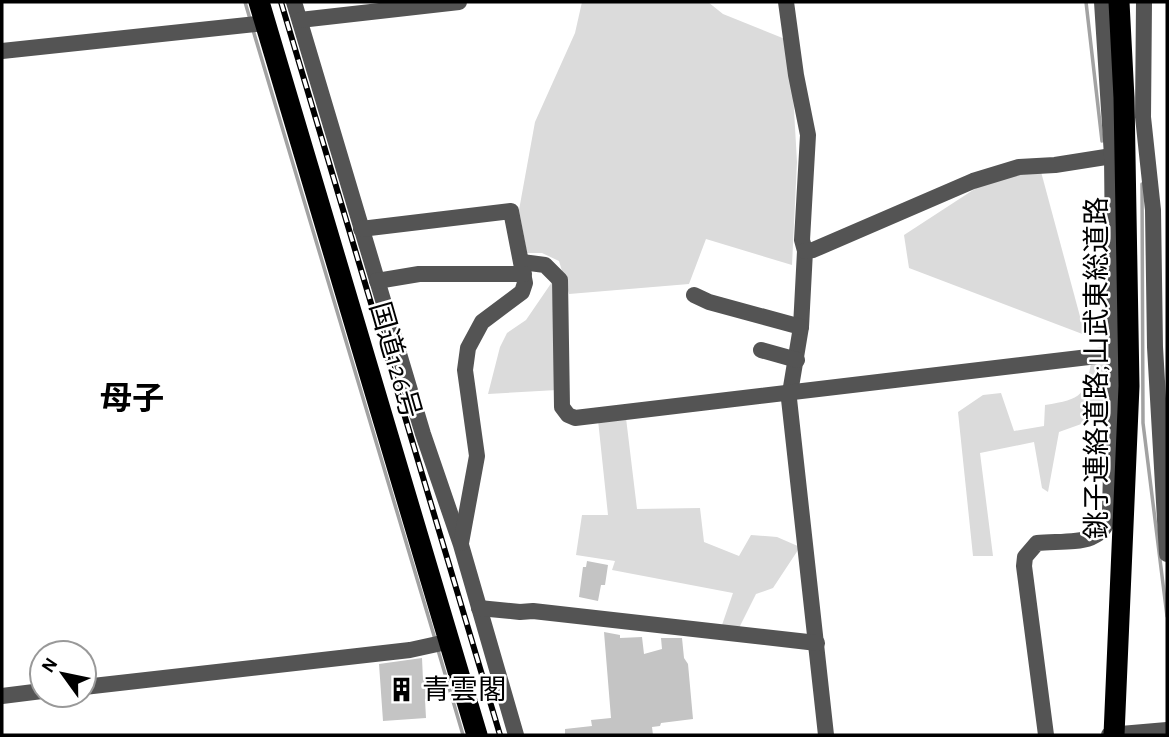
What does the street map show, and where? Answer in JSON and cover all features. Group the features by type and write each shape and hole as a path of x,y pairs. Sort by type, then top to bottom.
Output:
{"highway":[{"name":"国道126号","path":"259,2 256,24 441,644 477,735"},
{"name":"銚子連絡道路;山武東総道路","path":"1112,735 1129,386 1125,139 1119,2"}],"street":[{"path":"294,2 423,434 461,545 516,735"},
{"path":"299,20 415,4 459,2"},
{"path":"786,2 808,135 802,240 805,251 801,327 789,393 826,735"},
{"path":"1046,735 1025,557 1037,543 1093,538 1102,533 1109,522 1114,354 1112,156 1102,2"},
{"path":"1144,2 1143,105 1160,208 1167,554"},
{"path":"2,51 256,24"},
{"path":"805,251 826,245 973,181 1019,167 1055,165 1112,156"},
{"path":"361,229 511,211 525,283 522,292 482,322 468,348 465,370 477,456 461,545"},
{"path":"377,281 419,274 545,265 560,280 562,407 568,415 575,418 1114,354"},
{"path":"694,295 709,302 801,327"},
{"path":"761,350 797,360"},
{"path":"479,608 533,611 817,643"},
{"path":"98,685 441,644"},
{"path":"2,696 28,693"},
{"path":"1112,735 1167,730"}],"shaded area":[{"path":"582,2 708,2 723,14 790,41 797,162 792,265 706,239 689,284 569,294 559,261 542,253 527,253 519,210 535,122 575,33"},
{"path":"1019,160 1040,168 1085,335 909,268 904,235"},
{"path":"552,282 557,390 488,394 500,347 507,333 526,320"},
{"path":"1125,357 1123,409 1059,432 1048,492 1042,488 1034,442 980,453 993,556 973,556 958,412 983,395 1001,393 1014,431 1044,426 1045,405 1075,398 1080,394 1087,381 1092,358"},
{"path":"626,418 637,509 700,508 704,542 739,556 751,535 777,537 800,547 773,588 756,594 739,628 722,625 733,593 612,570 615,561 576,555 582,515 608,515 598,420"}],"building":[{"path":"587,561 608,565 605,585 601,585 598,601 579,597 583,567 586,567"},
{"path":"604,632 620,635 620,638 642,637 644,654 662,649 661,638 682,638 684,658 688,664 693,719 661,723 660,726 652,727 653,735 565,735 565,729 592,726 591,720 611,718"},
{"name":"青雲閣","path":"422,658 423,680 436,679 437,697 425,699 426,718 383,721 379,664"}],"waterway":[{"path":"245,2 250,19"},
{"path":"1086,2 1102,141"},
{"path":"253,30 435,639"},
{"path":"1142,184 1143,423 1167,616"},
{"path":"438,650 463,735"}],"railway":[{"path":"281,2 500,735"}],"place":[{"name":"青雲閣","path":"402,689"}],"district":[{"name":"母子","path":"132,398"}]}
